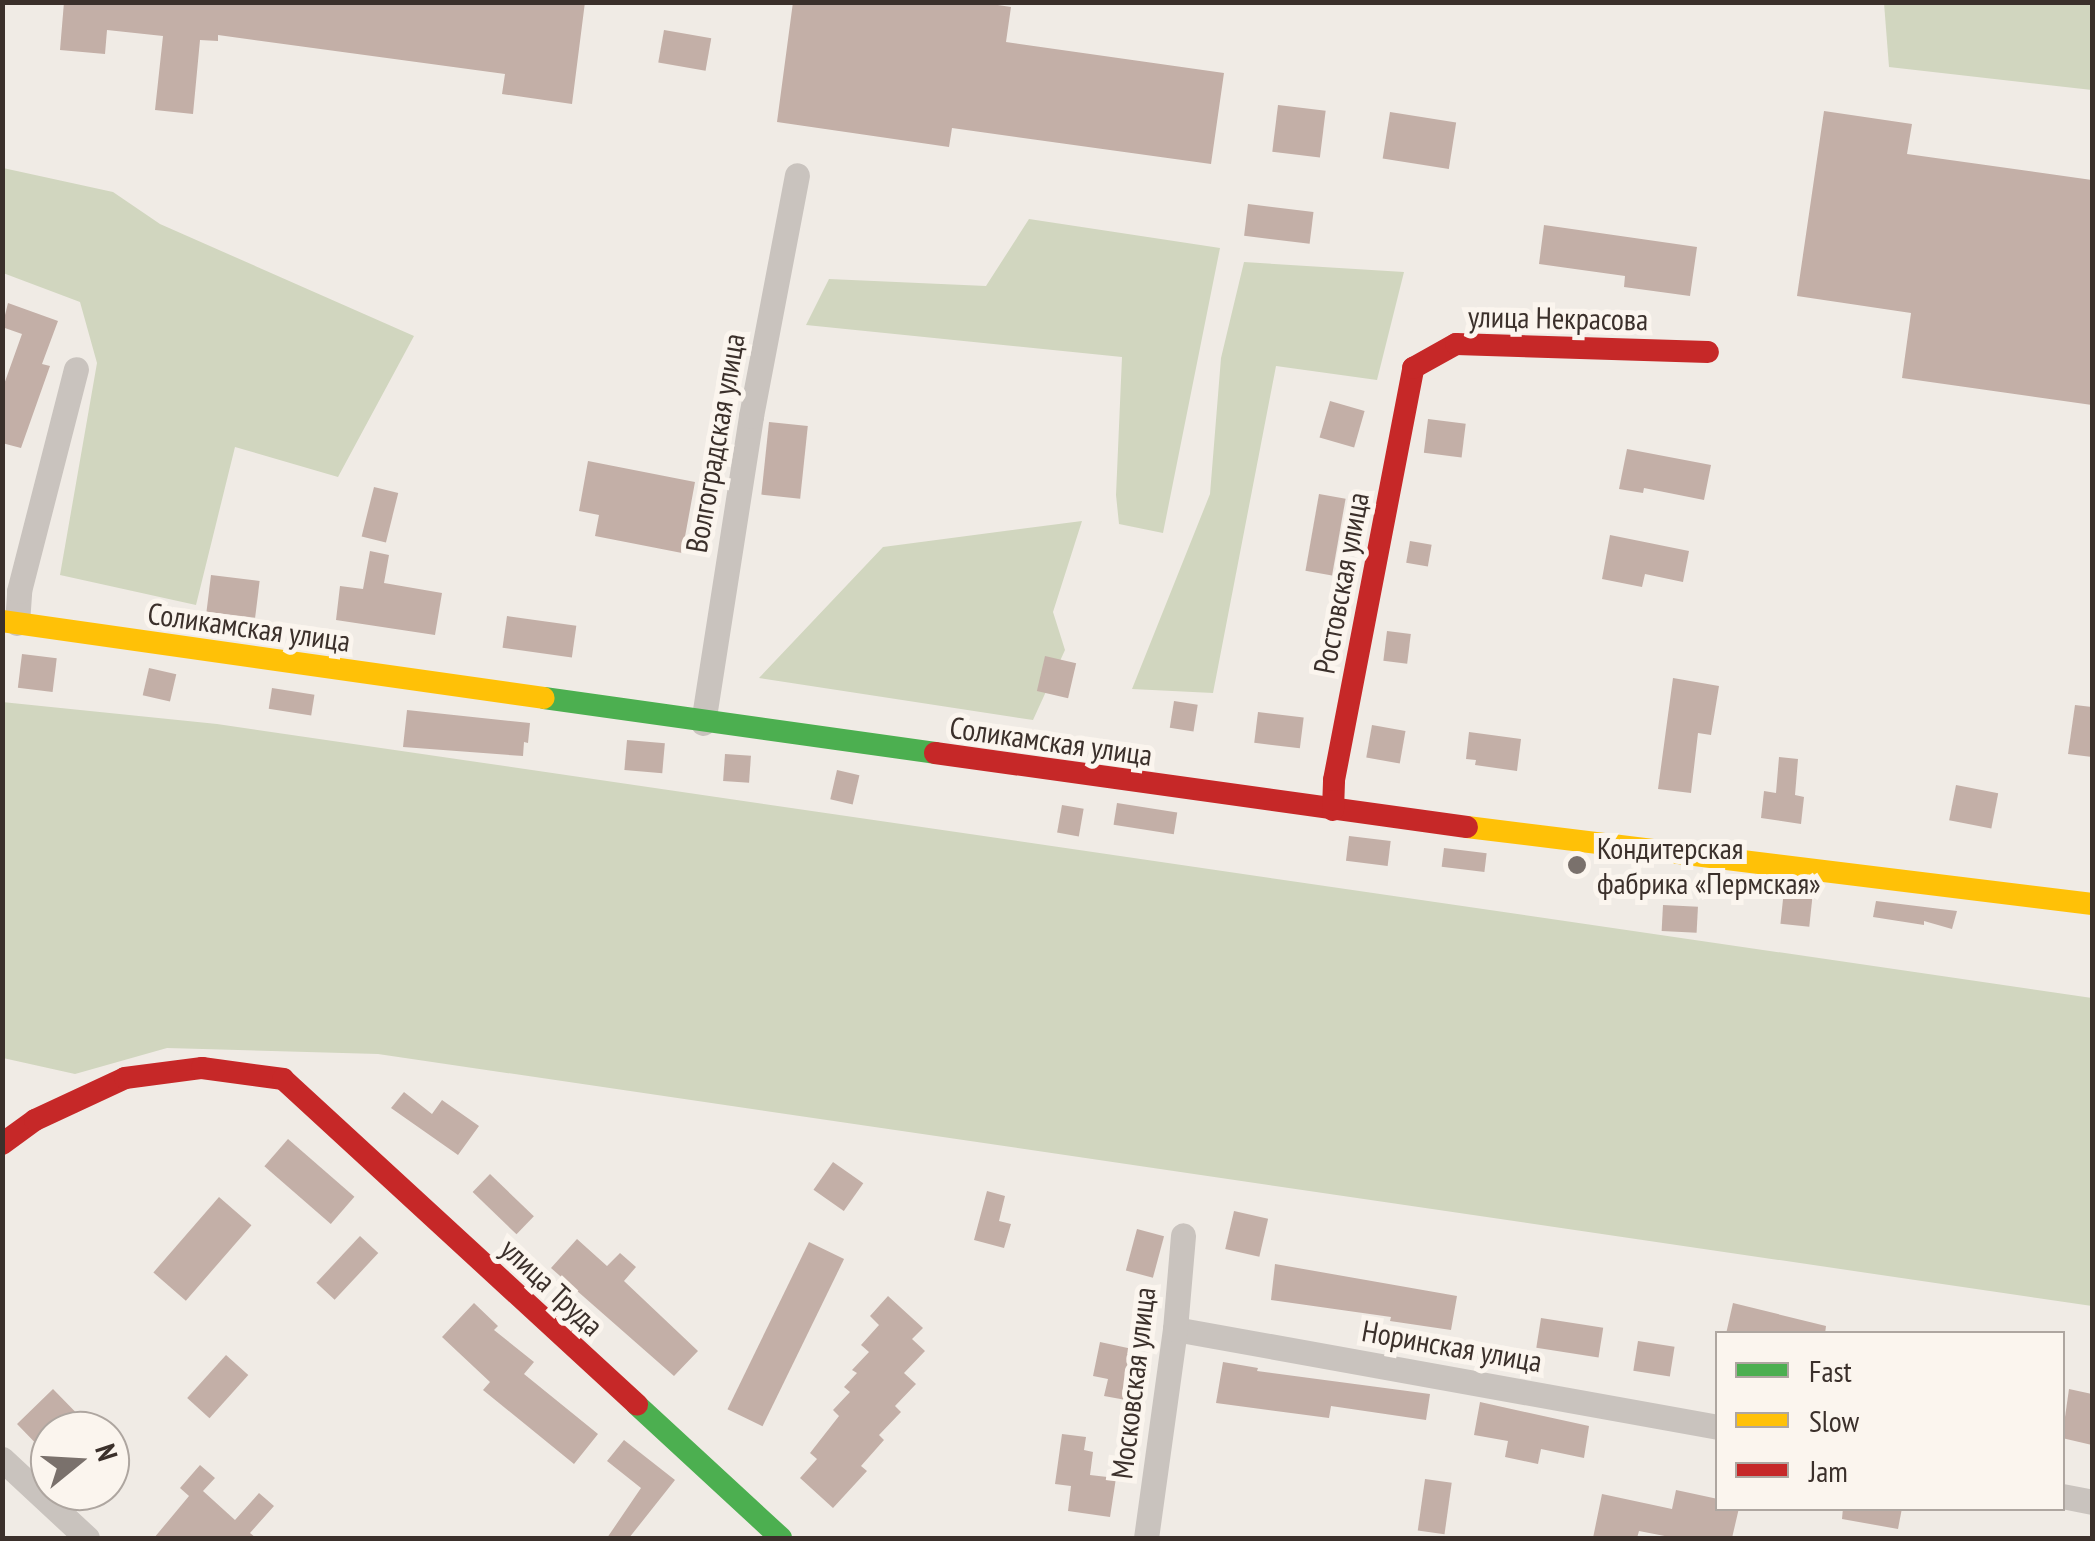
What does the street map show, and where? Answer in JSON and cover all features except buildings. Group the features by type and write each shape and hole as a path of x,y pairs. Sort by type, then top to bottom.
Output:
{"main road":[{"name":"улица Некрасова","path":"1413,368 1456,344 1708,352"},
{"name":"Ростовская улица","path":"1333,810 1334,780 1413,368"},
{"name":"Соликамская улица","path":"10,622 1333,810 2092,904"},
{"name":"улица Труда","path":"2,1144 35,1120 125,1078 202,1068 284,1079 781,1538"}],"street":[{"name":"Волгоградская улица","path":"702,723 750,416 797,175"},
{"path":"10,622 76,369"},
{"name":"Московская улица","path":"1146,1538 1175,1329 1182,1235"},
{"name":"Норинская улица","path":"1175,1329 1715,1426"},
{"path":"2,1460 87,1538"},
{"path":"2065,1497 2092,1502"}],"green space":[{"path":"1884,3 2092,3 2092,90 1889,67"},
{"path":"3,168 113,192 160,224 414,336 338,477 235,447 196,605 60,575 97,363 80,302 3,273"},
{"path":"1029,219 1220,248 1163,533 1119,524 1116,495 1122,357 806,325 829,279 986,286"},
{"path":"1244,262 1404,272 1377,380 1276,366 1213,693 1132,689 1210,494 1221,358"},
{"path":"1082,521 1053,612 1065,650 1033,720 759,678 883,547"},
{"path":"2,702 217,724 2092,998 2092,1306 378,1054 167,1048 75,1074 3,1058"}],"traffic: fast":[{"path":"544,698 935,753"},
{"path":"637,1405 781,1538"}],"traffic: slow":[{"path":"2,621 544,698"},
{"path":"1467,827 2092,904"}],"traffic: jam":[{"path":"1333,810 1334,780 1413,368 1456,344 1708,352"},
{"path":"935,753 1467,827"},
{"path":"2,1144 35,1120 125,1078 202,1068 283,1079 637,1405"}],"place":[{"name":"Кондитерская фабрика «Пермская»","path":"1577,865"}]}
